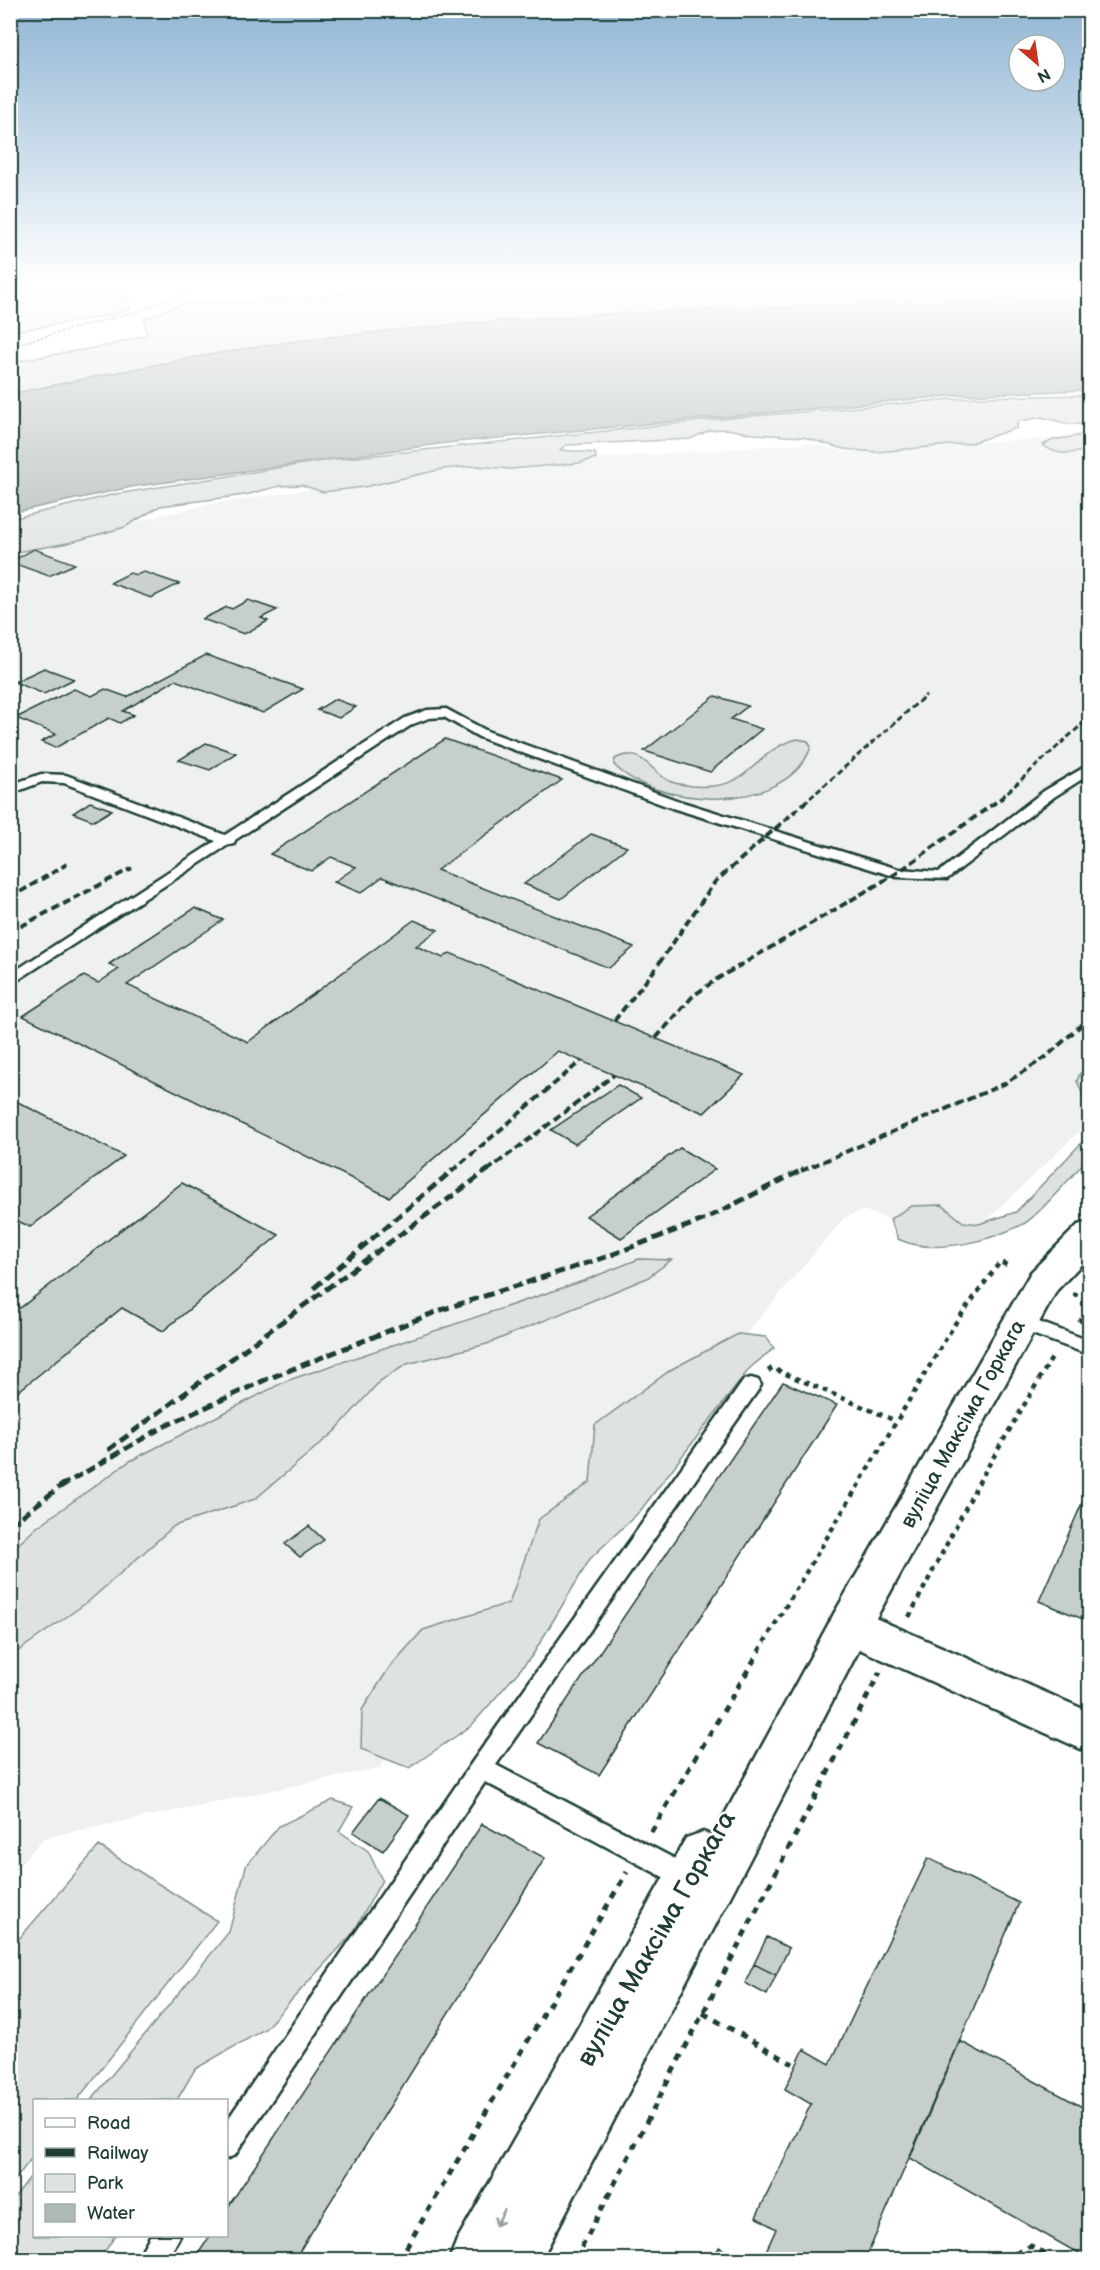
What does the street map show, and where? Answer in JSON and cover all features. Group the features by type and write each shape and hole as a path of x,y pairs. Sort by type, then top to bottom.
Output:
{"main road":[{"name":"вуліца Максіма Горкага","path":"477,2259 850,1625 1044,1281 1089,1233"},
{"path":"850,1625 893,1647 1082,1722"},
{"name":"вуліца Максіма Горкага","path":"511,2259 697,1883"}],"lane":[{"path":"1089,674 1089,680"},
{"path":"10,981 409,721 427,714 446,712 483,734 677,805 897,873 942,876 1049,794 1089,768"},
{"path":"10,790 41,778 66,779 228,841"},
{"path":"10,779 25,784"},
{"path":"1020,1322 1089,1348"},
{"path":"228,2143 481,1768 751,1385"},
{"path":"481,1768 697,1883"},
{"path":"150,2259 165,2237"}],"path":[{"path":"399,2259 956,1322 999,1262 1009,1266"},
{"path":"1070,1292 1089,1301"},
{"path":"575,2259 980,1480 1063,1339 1089,1310"},
{"path":"751,1385 772,1368 896,1421"},
{"path":"703,2013 793,2064"},
{"path":"1002,2259 1031,2246 1059,2259"}],"shaded area":[{"path":"1034,439 1089,440 1089,1122 983,1224 947,1239 863,1210 844,1218 379,1768 43,1838 11,1875 11,559 62,540 205,505 435,470 810,443 844,452"}],"green space":[{"path":"11,390 31,390 11,394"},
{"path":"1089,395 1089,420 1085,424 1068,424 1041,417 1017,422 1017,428 971,443 877,452 843,449 803,437 754,434 727,429 710,430 690,439 566,445 560,450 595,453 596,458 580,463 510,469 476,466 443,469 364,487 323,492 302,485 280,486 245,495 160,506 125,527 68,543 11,553 11,519 116,494 328,460 720,419 976,397"},
{"path":"1089,434 1089,450 1060,453 1043,445 1053,440"},
{"path":"797,739 808,741 811,747 797,769 776,785 750,794 720,798 689,797 660,790 634,780 614,765 615,759 623,755 631,755 644,761 671,782 692,786 712,786 728,783 740,777 769,753"},
{"path":"1089,1068 1089,1109 1077,1081 1080,1073"},
{"path":"1089,1109 1089,1157 1048,1202 1025,1223 1012,1230 962,1244 928,1246 898,1239 890,1219 911,1206 942,1205 963,1222 979,1224 1016,1212 1088,1136"},
{"path":"639,1259 671,1260 647,1278 487,1344 407,1364 380,1381 334,1432 255,1499 174,1526 89,1601 11,1656 11,1551 37,1527 130,1461 286,1381 583,1281"},
{"path":"738,1334 766,1337 774,1348 750,1368 640,1511 590,1559 532,1656 471,1726 409,1768 361,1749 362,1710 389,1668 423,1630 509,1603 539,1519 590,1482 595,1425 672,1369"},
{"path":"333,1800 353,1807 339,1831 368,1851 382,1880 353,1933 265,2029 195,2069 178,2099 92,2099 229,1932 246,1866 279,1826"},
{"path":"99,1846 217,1921 78,2099 33,2099 33,2156 11,2185 11,1948"},
{"path":"33,2173 33,2237 114,2237 100,2259 11,2259 11,2202"}],"water":[{"path":"31,390 1089,390 959,395 446,443 131,487 11,513 11,394"}],"building":[{"path":"34,549 75,564 49,576 10,562"},
{"path":"144,572 179,584 151,598 110,583 130,573 136,575"},
{"path":"248,600 277,610 261,618 268,621 244,634 202,619 227,607 232,609"},
{"path":"206,655 303,689 263,713 175,680 123,711 134,715 120,723 109,718 55,748 41,742 56,734 16,718 74,689 92,696 105,689 127,697"},
{"path":"44,668 74,679 44,694 14,682"},
{"path":"715,696 748,706 731,719 762,729 710,772 644,751"},
{"path":"335,699 356,707 339,718 317,710"},
{"path":"445,739 562,780 437,870 634,947 609,968 382,877 361,893 334,882 356,867 331,857 311,871 270,854"},
{"path":"206,743 236,753 210,770 179,760"},
{"path":"90,802 112,810 94,821 73,813"},
{"path":"591,834 627,847 561,899 524,884"},
{"path":"195,908 223,920 127,985 248,1042 414,920 438,930 416,946 443,958 450,953 744,1075 704,1113 558,1051 389,1197 23,1016 84,976 98,983 119,969 109,964"},
{"path":"618,1085 641,1098 575,1144 551,1130"},
{"path":"10,1098 124,1156 30,1227 10,1217"},
{"path":"680,1148 715,1169 621,1238 586,1216"},
{"path":"182,1183 279,1235 163,1331 122,1308 10,1398 10,1302 20,1308"},
{"path":"783,1382 837,1405 599,1775 538,1743"},
{"path":"1090,1485 1090,1622 1039,1601"},
{"path":"309,1526 324,1540 300,1557 285,1544"},
{"path":"379,1798 409,1815 383,1851 353,1832"},
{"path":"482,1824 545,1858 294,2260 194,2260 209,2237 228,2237 228,2207"},
{"path":"928,1858 1019,1903 865,2260 762,2260 776,2229 756,2217 811,2104 785,2089 804,2049 830,2064"},
{"path":"767,1937 789,1948 776,1975 754,1964"},
{"path":"754,1964 776,1975 767,1995 745,1983"},
{"path":"960,2041 1090,2111 1090,2260 910,2158"},
{"path":"719,2247 739,2260 713,2260"}],"railway":[{"path":"810,798 926,695"},
{"path":"1001,798 1090,717"},
{"path":"614,1021 653,972 715,882 811,797"},
{"path":"656,1038 693,996 717,979 897,873 1003,797"},
{"path":"10,898 67,864"},
{"path":"10,932 132,868"},
{"path":"801,1171 1004,1084 1046,1057 1090,1017"},
{"path":"452,1171 581,1061"},
{"path":"487,1171 614,1075"},
{"path":"314,1288 454,1169"},
{"path":"108,1450 489,1169"},
{"path":"60,1487 161,1428 265,1380 441,1310 603,1258 703,1220 804,1169"},
{"path":"10,1525 65,1483"}]}
